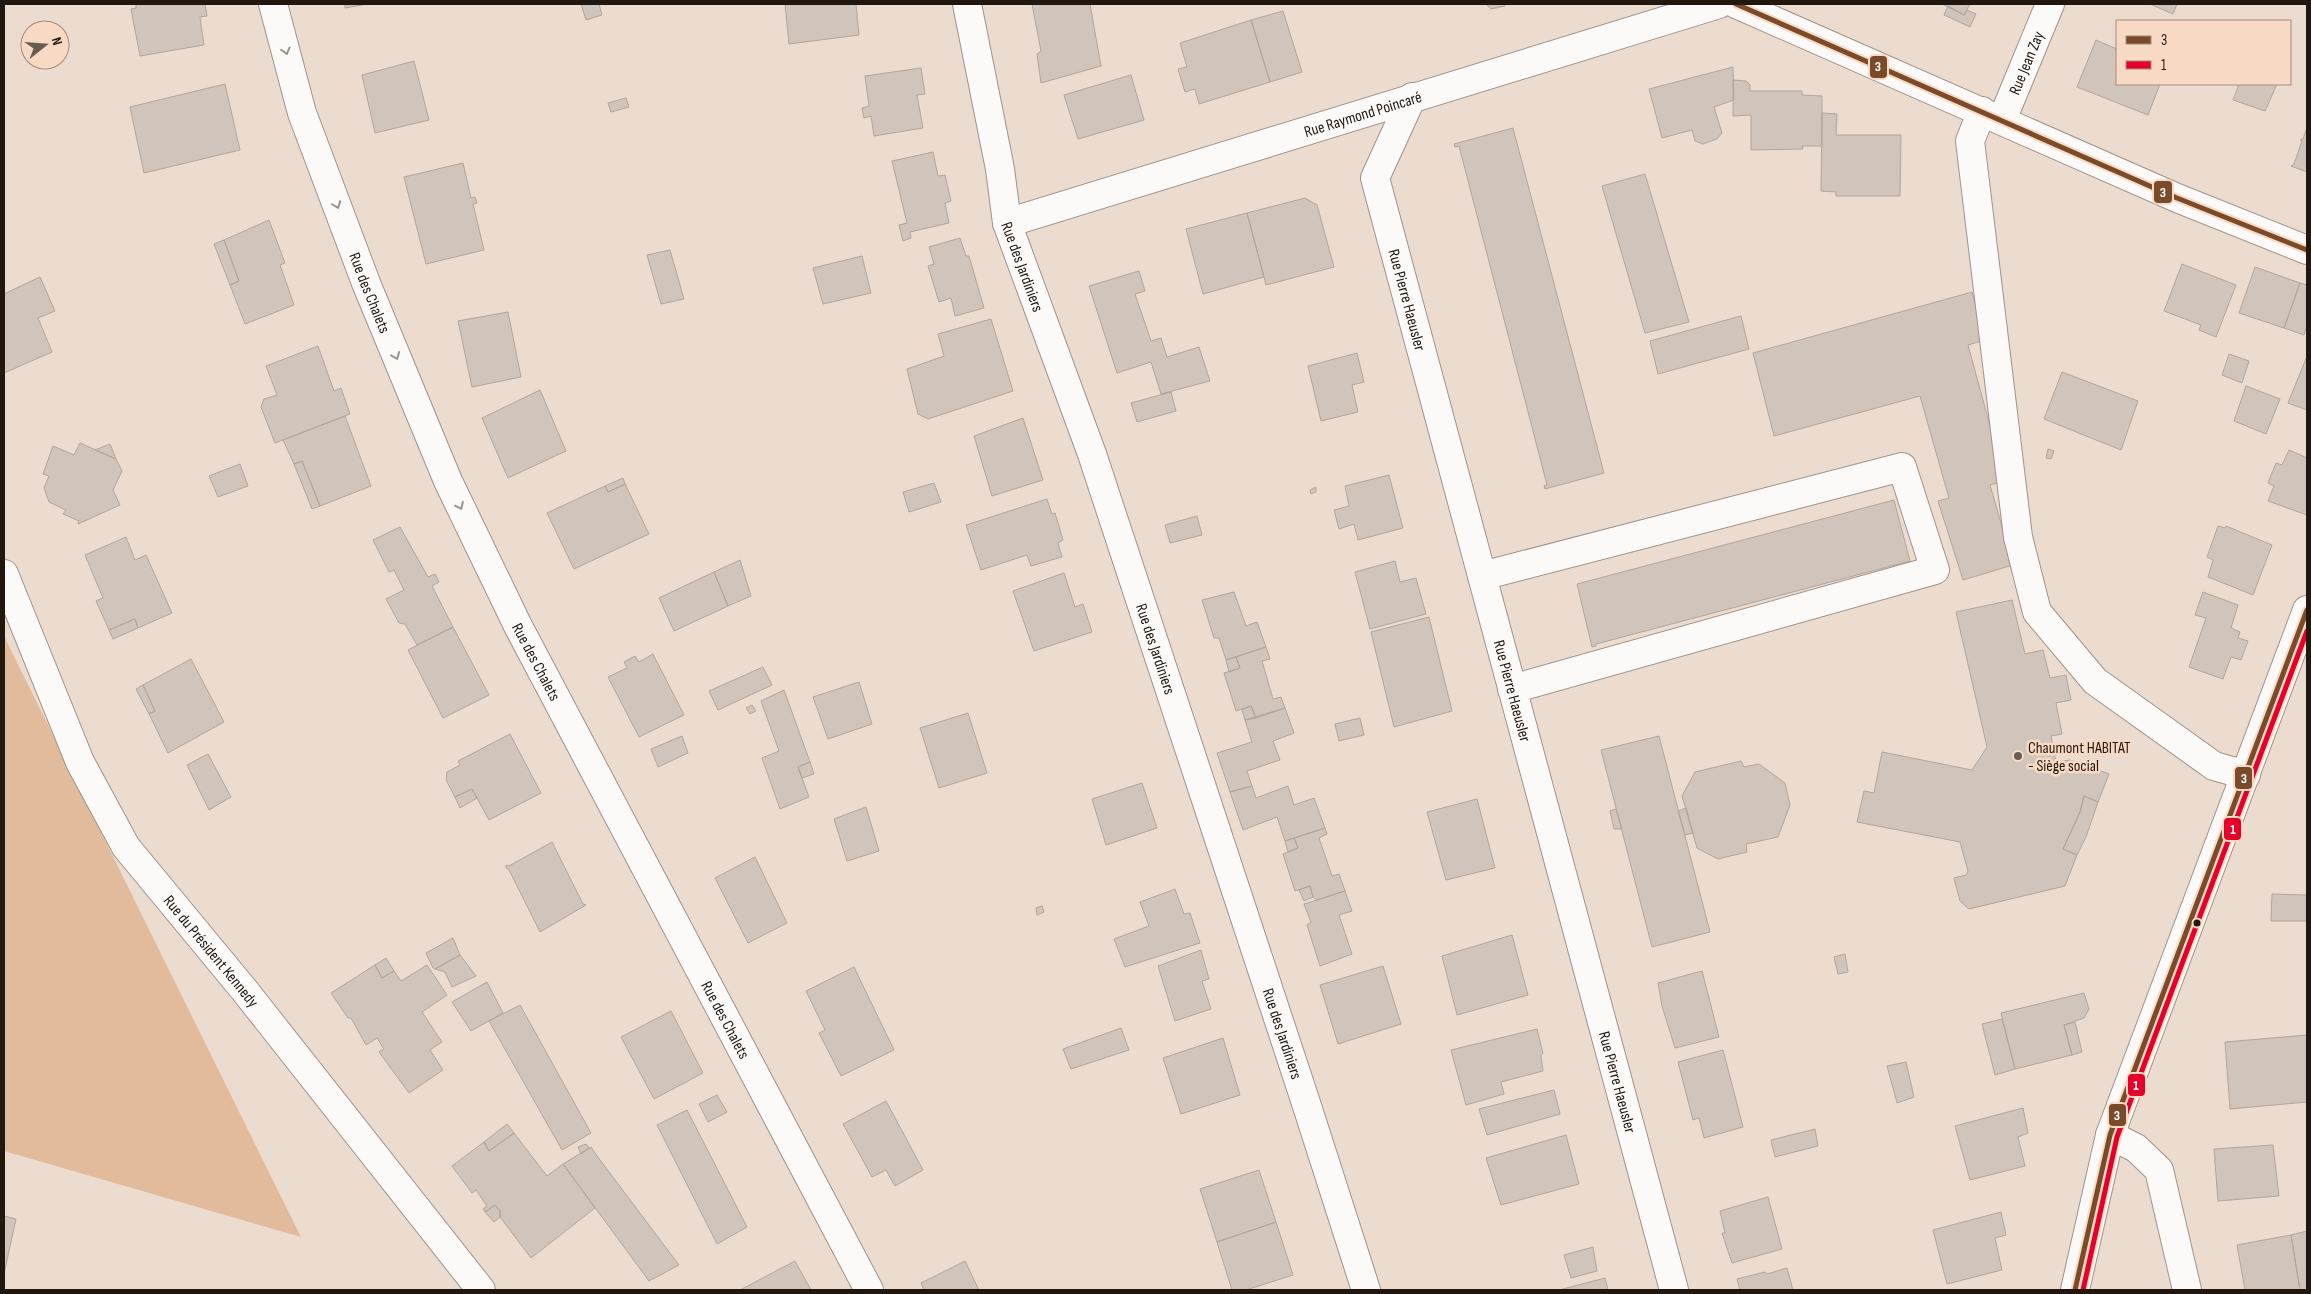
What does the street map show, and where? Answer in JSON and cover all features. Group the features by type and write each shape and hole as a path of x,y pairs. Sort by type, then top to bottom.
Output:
{"street":[{"name":"Rue des Chalets","path":"273,4 302,113 366,283 448,481 518,626 869,1290"},
{"name":"Rue des Jardiniers","path":"967,4 1000,169 1007,223 1092,454 1366,1290"},
{"name":"Rue Raymond Poincaré","path":"1007,223 1719,4"},
{"path":"1736,4 2177,198 2307,250"},
{"name":"Rue Jean Zay","path":"2050,4 1992,115 1970,141 2018,537 2037,612 2095,681 2214,766 2246,775"},
{"name":"Rue Pierre Haeusler","path":"1412,97 1375,178 1674,1290"},
{"path":"1482,576 1902,467 1935,570 1512,689"},
{"name":"Rue du Président Kennedy","path":"4,574 80,762 126,846 245,991 481,1290"},
{"path":"2075,1290 2110,1135 2307,610"},
{"path":"2110,1135 2136,1148 2159,1170 2188,1290"}],"shaded area":[{"path":"4,636 301,1237 4,1151"}],"building":[{"path":"136,4 205,4 207,16 200,17 204,45 140,56 131,9 136,8"},
{"path":"345,4 368,4 345,8"},
{"path":"581,4 599,4 602,15 586,20"},
{"path":"785,4 856,4 859,35 789,44"},
{"path":"1032,4 1090,4 1101,66 1041,83 1037,54 1041,51"},
{"path":"1486,4 1505,4 1505,6 1491,9"},
{"path":"1942,4 1970,4 1964,15"},
{"path":"2150,4 2177,4 2173,14"},
{"path":"1948,6 1964,15 1967,10 1976,14 1970,27 1944,15"},
{"path":"1283,11 1302,72 1270,82 1251,20"},
{"path":"1251,20 1270,82 1199,104 1195,89 1185,92 1178,69 1187,67 1180,43"},
{"path":"2096,40 2116,49 2116,85 2160,85 2148,115 2077,87"},
{"path":"414,61 429,120 375,133 362,75"},
{"path":"1733,67 1734,100 1714,107 1722,133 1717,139 1703,144 1695,141 1692,130 1662,138 1649,89"},
{"path":"921,68 925,94 917,95 923,128 874,136 871,116 864,118 862,108 869,106 865,76"},
{"path":"1131,75 1144,120 1078,139 1064,95"},
{"path":"1733,80 1746,81 1750,85 1750,91 1802,91 1802,95 1822,96 1822,146 1802,146 1803,149 1751,150 1751,115 1733,116"},
{"path":"225,84 240,150 144,173 130,107"},
{"path":"2239,85 2277,85 2265,111 2233,100"},
{"path":"626,98 629,107 611,112 608,103"},
{"path":"1822,113 1837,114 1836,135 1901,135 1900,196 1836,196 1836,192 1821,191"},
{"path":"2307,127 2307,172 2291,166 2294,164 2302,141 2300,140 2303,139"},
{"path":"1513,128 1604,473 1545,489 1544,486 1547,485 1459,146 1455,147 1454,144"},
{"path":"933,152 938,176 945,175 951,201 945,203 949,223 910,232 911,238 903,241 899,225 907,223 892,161"},
{"path":"463,163 471,198 475,197 477,203 473,204 484,250 426,264 404,177"},
{"path":"1645,174 1689,322 1645,333 1602,186"},
{"path":"1305,198 1317,205 1334,267 1266,285 1247,213"},
{"path":"1247,213 1264,277 1203,294 1186,229"},
{"path":"269,220 285,263 280,265 294,305 245,324 230,285 239,281 224,240"},
{"path":"960,238 966,256 969,256 984,308 955,316 951,298 939,302 928,266 934,264 929,247"},
{"path":"224,240 239,281 230,285 214,244"},
{"path":"670,250 684,299 661,304 647,255"},
{"path":"862,256 871,293 823,304 813,268"},
{"path":"2182,264 2236,285 2216,337 2199,330 2201,325 2164,311"},
{"path":"2255,267 2300,283 2284,328 2239,313"},
{"path":"1139,271 1145,291 1135,294 1151,341 1161,338 1167,357 1199,347 1210,381 1161,394 1151,362 1117,373 1089,286"},
{"path":"40,277 55,311 38,318 52,352 4,373 4,294"},
{"path":"2300,283 2307,285 2307,325 2304,335 2284,328"},
{"path":"1972,292 1985,340 1968,345 2005,481 1990,485 2013,565 1963,580 1938,501 1949,498 1920,396 1774,436 1753,353"},
{"path":"508,312 521,377 472,387 458,321"},
{"path":"1741,316 1749,349 1658,374 1650,341"},
{"path":"991,319 1013,391 928,419 918,414 907,369 944,356 938,334"},
{"path":"318,346 334,391 341,388 350,414 275,443 261,407 264,399 277,395 266,366"},
{"path":"1357,353 1364,382 1352,385 1358,412 1321,421 1308,366"},
{"path":"2229,354 2249,361 2242,383 2222,375"},
{"path":"2307,356 2307,410 2288,403"},
{"path":"2062,372 2138,401 2121,450 2044,419"},
{"path":"2246,386 2280,399 2266,434 2234,421"},
{"path":"540,390 566,451 508,478 482,418"},
{"path":"1171,392 1176,411 1137,422 1131,403"},
{"path":"345,416 371,486 320,506 302,461 294,464 283,440"},
{"path":"1023,418 1043,480 992,496 974,436"},
{"path":"80,443 116,459 122,471 113,490 120,505 78,524 79,521 63,514 66,510 49,502 44,488 49,476 43,474 53,446 74,455"},
{"path":"110,444 116,459 95,450"},
{"path":"2048,449 2054,451 2051,459 2046,458"},
{"path":"2289,450 2307,458 2307,515 2268,501 2274,486 2268,483 2276,463 2282,465"},
{"path":"302,461 320,506 312,509 294,464"},
{"path":"240,464 248,486 218,497 209,476"},
{"path":"1389,475 1403,528 1358,540 1354,524 1339,529 1334,510 1349,506 1345,486"},
{"path":"623,478 625,484 608,492 605,486"},
{"path":"934,483 941,502 909,512 903,492"},
{"path":"625,484 649,534 574,569 547,513 605,486 608,492"},
{"path":"1316,487 1316,492 1311,494 1310,490"},
{"path":"1047,499 1052,514 1055,513 1063,540 1058,543 1062,557 1031,566 1027,555 981,570 966,525"},
{"path":"1894,500 1910,561 1596,644 1596,646 1592,647 1577,584"},
{"path":"1197,516 1202,535 1170,543 1165,525"},
{"path":"2218,526 2225,528 2226,526 2272,545 2253,595 2208,577 2213,560 2207,557"},
{"path":"400,527 428,577 435,574 439,582 432,586 453,627 417,645 405,624 399,623 386,599 404,590 394,570 389,572 373,540"},
{"path":"126,537 135,560 146,555 172,613 138,628 135,619 109,630 96,601 103,598 85,555"},
{"path":"740,560 751,596 728,606 714,572"},
{"path":"1395,561 1400,582 1416,578 1426,614 1370,629 1355,572"},
{"path":"714,572 728,606 674,631 659,598"},
{"path":"1064,573 1075,607 1083,604 1092,632 1034,651 1013,591"},
{"path":"1234,592 1246,626 1257,622 1266,647 1226,660 1219,638 1214,638 1202,600"},
{"path":"2203,592 2238,605 2231,628 2240,632 2238,638 2248,641 2241,660 2231,657 2223,679 2189,667 2206,618 2195,615"},
{"name":"Chaumont HABITAT - Siège social","path":"2012,600 2025,654 2043,650 2050,678 2066,675 2071,700 2056,703 2062,734 2051,736 2056,762 2070,760 2109,774 2098,802 2084,796 2080,812 2063,849 2077,855 2065,886 1969,909 1960,901 1954,878 1966,875 1968,871 1960,842 1857,822 1864,791 1874,793 1882,752 1972,770 1987,747 1956,612"},
{"path":"1429,617 1452,711 1394,727 1371,632"},
{"path":"135,619 138,628 113,639 109,630"},
{"path":"453,627 489,695 443,718 408,650"},
{"path":"1266,647 1270,659 1262,661 1273,699 1281,697 1285,708 1256,718 1251,706 1236,711 1224,673 1240,668 1236,657"},
{"path":"653,654 684,715 639,737 608,677 627,668 624,662 635,656 639,662"},
{"path":"1236,657 1240,668 1229,672 1226,660"},
{"path":"191,659 224,722 168,753 149,714 155,711 143,685"},
{"path":"763,667 772,685 718,710 709,691"},
{"path":"859,682 872,724 828,739 813,697"},
{"path":"143,685 155,711 149,714 136,689"},
{"path":"784,690 810,762 798,767 809,797 780,809 762,758 779,751 761,701"},
{"path":"752,705 756,711 750,714 746,708"},
{"path":"1251,706 1256,718 1245,720 1242,710"},
{"path":"1285,708 1294,733 1273,741 1280,760 1247,771 1252,786 1230,792 1217,753 1252,742 1245,720"},
{"path":"968,713 987,773 939,788 920,728"},
{"path":"1360,718 1364,735 1339,741 1335,724"},
{"path":"510,734 541,793 489,820 472,789 455,797 446,780 447,772 460,765 458,761"},
{"path":"682,736 688,753 658,767 651,749"},
{"path":"1659,736 1710,932 1652,947 1601,750"},
{"path":"208,754 231,797 209,810 187,765"},
{"path":"1741,761 1744,767 1759,764 1785,783 1790,805 1778,837 1746,844 1747,852 1718,859 1697,848 1682,796 1695,772"},
{"path":"810,762 814,774 802,778 798,767"},
{"path":"1142,783 1157,828 1106,845 1092,799"},
{"path":"1252,786 1256,798 1288,786 1294,805 1314,798 1325,828 1285,841 1277,817 1243,830 1230,792"},
{"path":"472,789 477,798 460,808 455,797"},
{"path":"2084,796 2098,802 2086,837 2077,855 2063,849 2080,812"},
{"path":"1477,799 1495,868 1446,880 1427,812"},
{"path":"866,807 879,851 847,861 834,819"},
{"path":"1686,808 1693,833 1685,835 1678,811"},
{"path":"1616,809 1622,829 1614,829 1610,811"},
{"path":"1325,828 1327,834 1319,838 1332,876 1339,874 1345,891 1317,900 1313,897 1310,886 1295,891 1283,854 1298,848 1294,838"},
{"path":"1294,838 1298,848 1288,852 1285,841"},
{"path":"552,842 583,904 586,905 540,932 506,865 509,866"},
{"path":"755,857 787,923 748,943 715,878"},
{"path":"1310,886 1313,897 1304,901 1299,890"},
{"path":"1175,889 1184,914 1190,913 1200,943 1125,967 1114,939 1149,926 1140,902"},
{"path":"1345,891 1352,911 1339,915 1352,954 1320,966 1307,925 1311,922 1304,904"},
{"path":"2272,894 2307,895 2307,921 2271,921"},
{"path":"1042,906 1044,912 1037,915 1036,908"},
{"path":"1512,935 1528,995 1457,1015 1442,956"},
{"path":"453,938 460,955 435,969 433,968 426,953"},
{"path":"1201,950 1209,979 1202,981 1211,1009 1175,1021 1158,966"},
{"path":"1845,954 1848,972 1838,974 1834,957"},
{"path":"460,955 476,976 452,987 445,972 435,969"},
{"path":"386,958 394,971 382,978 375,965"},
{"path":"375,965 382,978 394,971 401,981 427,965 447,995 422,1012 442,1042 430,1050 443,1070 409,1093 379,1052 384,1049 377,1038 366,1045 351,1018 348,1018 331,993"},
{"path":"1383,966 1401,1024 1338,1044 1320,985"},
{"path":"854,967 894,1050 841,1076 819,1033 825,1030 806,991"},
{"path":"1702,971 1719,1037 1675,1048 1662,1006 1658,983"},
{"path":"487,982 503,1013 471,1031 452,1002"},
{"path":"2084,993 2089,1009 2084,1018 2064,1025 2072,1055 2015,1069 2001,1013"},
{"path":"520,1005 591,1133 562,1150 489,1021"},
{"path":"671,1011 703,1073 654,1099 621,1037"},
{"path":"2002,1019 2015,1069 1995,1075 1982,1024"},
{"path":"2075,1022 2082,1052 2072,1055 2064,1025"},
{"path":"1121,1028 1129,1050 1071,1069 1063,1049"},
{"path":"1537,1029 1543,1053 1541,1056 1543,1071 1501,1082 1504,1094 1466,1105 1451,1050"},
{"path":"2307,1035 2307,1102 2230,1109 2225,1042"},
{"path":"1223,1038 1240,1095 1181,1114 1163,1058"},
{"path":"1723,1050 1743,1127 1704,1138 1699,1118 1693,1120 1678,1062"},
{"path":"1906,1062 1914,1097 1897,1103 1887,1066"},
{"path":"1554,1090 1560,1114 1487,1135 1479,1109"},
{"path":"717,1095 727,1112 708,1122 699,1104"},
{"path":"886,1101 923,1170 895,1186 886,1170 872,1177 843,1124"},
{"path":"2023,1108 2028,1133 2018,1137 2025,1166 1970,1180 1955,1126"},
{"path":"687,1110 747,1227 717,1244 657,1125"},
{"path":"507,1124 514,1133 489,1151 484,1142"},
{"path":"1815,1129 1818,1146 1775,1157 1771,1140"},
{"path":"514,1133 547,1176 563,1164 595,1208 531,1258 500,1217 500,1211 495,1205 485,1212 483,1209 487,1206 476,1190 472,1193 452,1166 484,1142 489,1151"},
{"path":"1566,1135 1579,1184 1501,1205 1486,1158"},
{"path":"586,1144 589,1148 581,1154 578,1147"},
{"path":"2273,1145 2279,1196 2218,1201 2214,1149"},
{"path":"591,1147 679,1265 649,1281 563,1164"},
{"path":"1259,1170 1276,1222 1217,1242 1200,1189"},
{"path":"1768,1197 1782,1249 1732,1263 1722,1233 1725,1233 1720,1211"},
{"path":"495,1205 500,1211 500,1217 494,1222 485,1212"},
{"path":"2001,1212 2006,1235 1995,1238 2002,1270 1947,1284 1933,1230"},
{"path":"4,1216 16,1219 4,1274"},
{"path":"1276,1222 1293,1275 1246,1290 1232,1290 1217,1242"},
{"path":"2307,1231 2307,1290 2300,1290 2291,1235"},
{"path":"2291,1235 2300,1290 2245,1290 2237,1245"},
{"path":"1593,1247 1597,1271 1571,1278 1564,1255"},
{"path":"795,1261 811,1290 740,1290"},
{"path":"965,1261 979,1290 924,1290 921,1283"},
{"path":"1787,1268 1793,1290 1740,1290 1737,1279 1765,1272 1767,1274"},
{"path":"1605,1278 1608,1290 1559,1290"}],"transit line":[{"name":"3","path":"1736,4 2177,198 2307,250"},
{"name":"3","path":"2075,1290 2110,1135 2307,610"},
{"name":"1","path":"2083,1290 2117,1137 2307,631"}],"place":[{"name":"Chaumont HABITAT - Siège social","path":"2018,756"}]}
